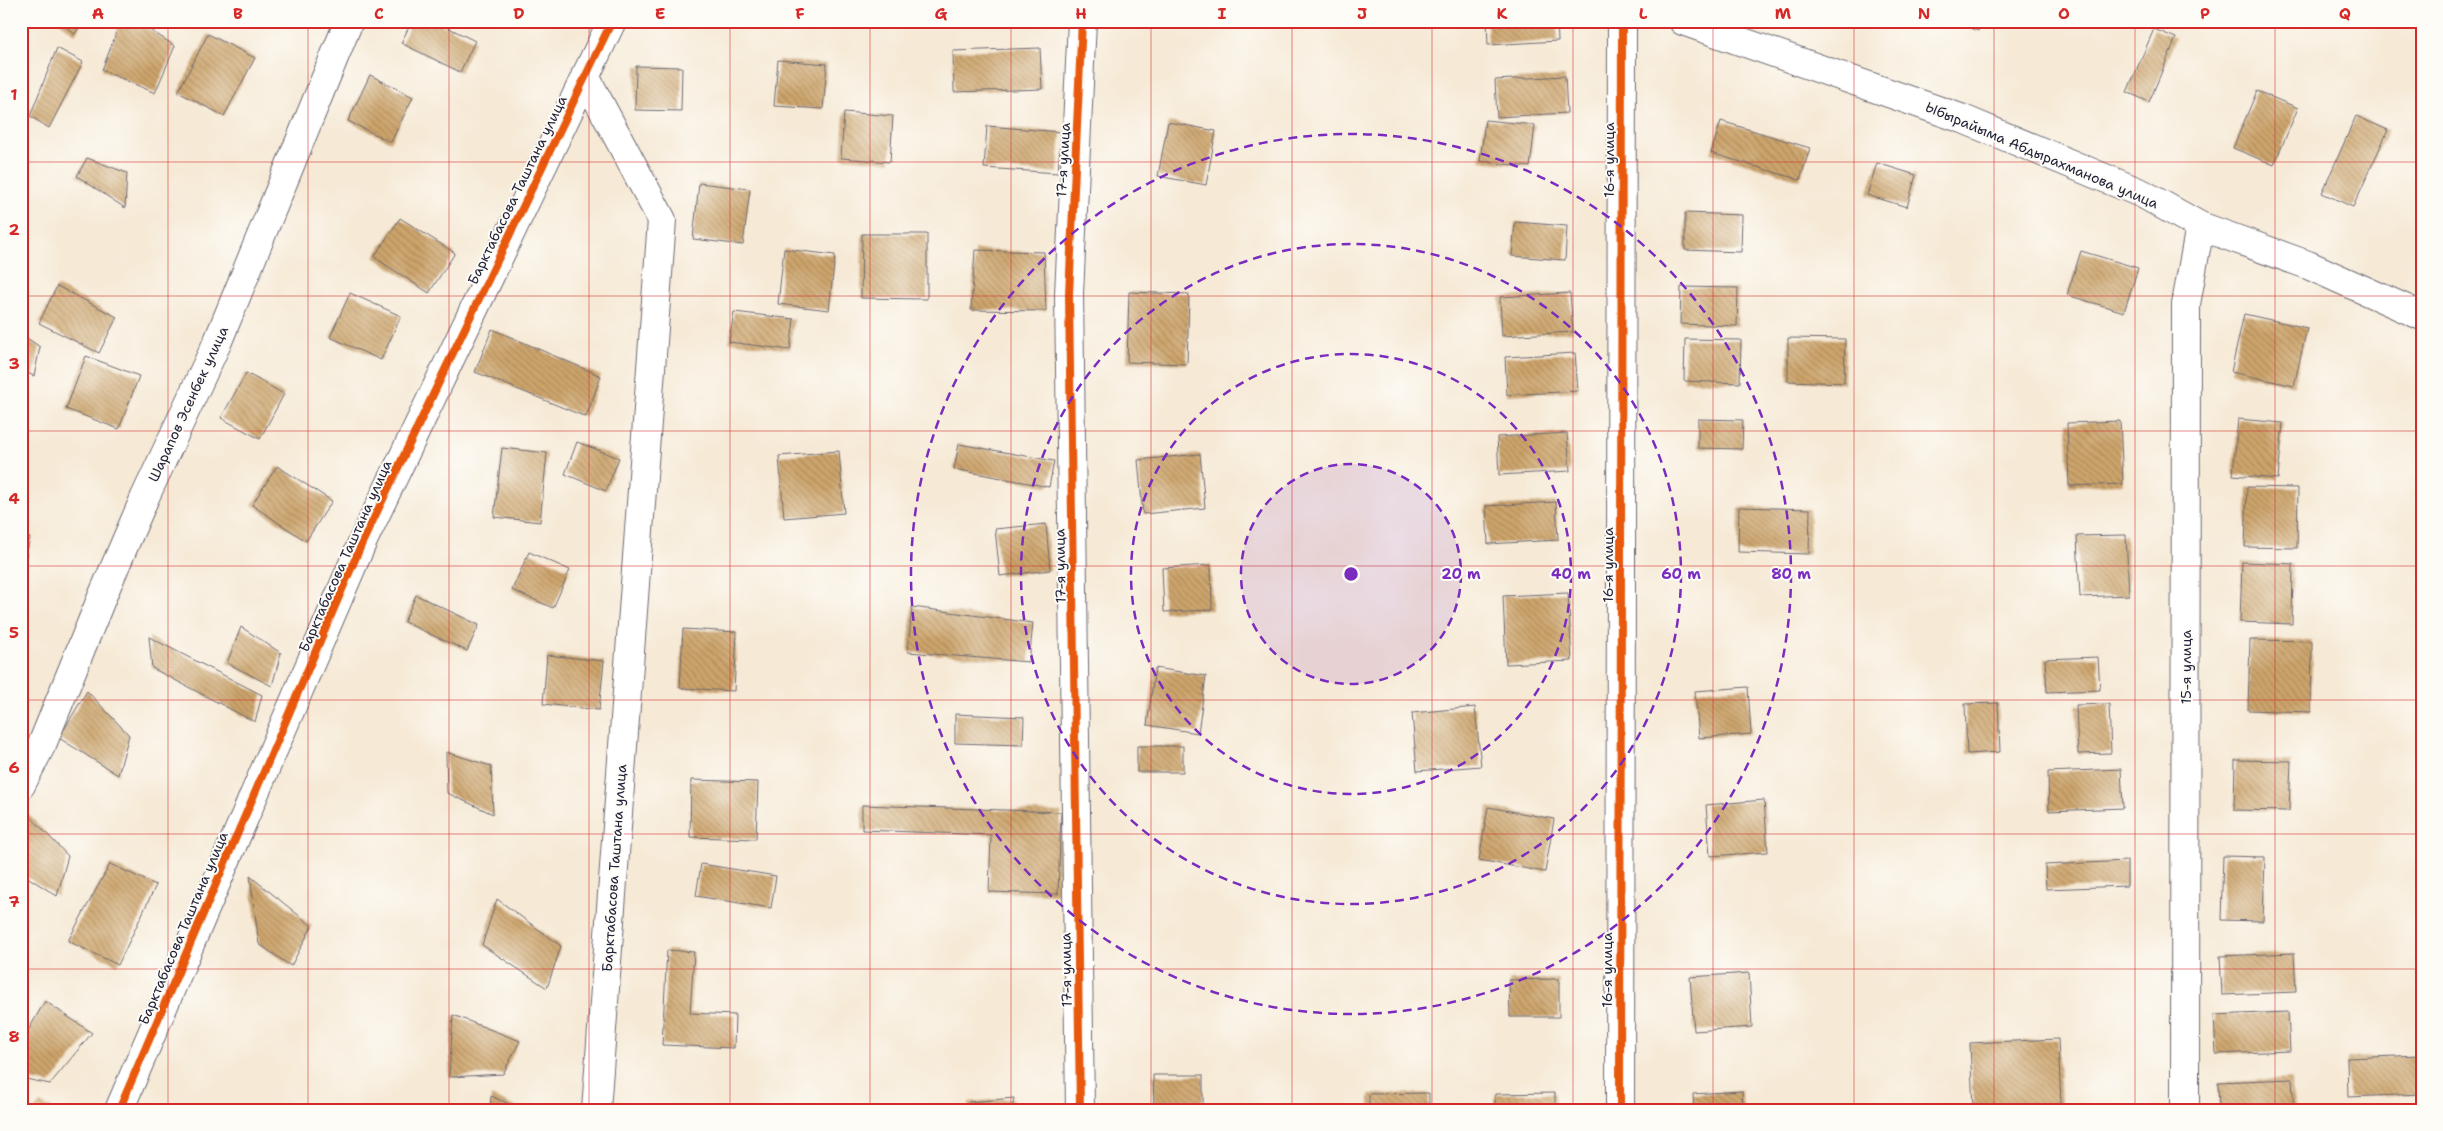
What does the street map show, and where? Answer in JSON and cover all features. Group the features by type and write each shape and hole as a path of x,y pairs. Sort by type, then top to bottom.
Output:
{"street":[{"name":"Шарапов Эсенбек улица","path":"21,785 43,742 145,497 218,341 349,21"},
{"name":"Барктабасова Таштана улица","path":"119,1110 362,543 612,21"},
{"name":"17-я улица","path":"1080,1110 1069,294 1082,21"},
{"name":"16-я улица","path":"1620,1110 1622,21"},
{"name":"Ыбырайыма Абдырахманова улица","path":"1683,21 1963,119 2143,194 2200,226 2308,265 2422,316"},
{"name":"Барктабасова Таштана улица","path":"585,76 662,220 596,1110"},
{"name":"15-я улица","path":"2185,1110 2186,304 2200,226"}],"building":[{"path":"58,21 83,21 75,34"},
{"path":"121,21 136,21 175,46 155,93 102,70"},
{"path":"412,21 435,21 475,41 460,72 401,43"},
{"path":"816,21 853,21 852,29"},
{"path":"1487,21 1557,21 1558,41 1488,45"},
{"path":"1956,21 1982,21 1978,31"},
{"path":"2154,29 2176,38 2149,102 2127,92"},
{"path":"208,34 255,58 224,116 178,92"},
{"path":"57,48 83,62 49,128 30,116"},
{"path":"1040,48 1042,89 954,92 953,51"},
{"path":"778,60 827,64 823,109 774,106"},
{"path":"636,66 682,67 681,111 635,110"},
{"path":"370,75 413,97 391,142 348,121"},
{"path":"1565,76 1567,113 1497,117 1495,80"},
{"path":"2257,91 2298,108 2274,165 2233,148"},
{"path":"844,112 893,116 890,162 841,158"},
{"path":"2356,116 2388,130 2353,207 2322,193"},
{"path":"1485,120 1535,125 1530,167 1480,161"},
{"path":"1721,121 1810,148 1800,180 1711,153"},
{"path":"1168,122 1216,131 1206,185 1158,176"},
{"path":"987,126 1061,132 1058,173 984,168"},
{"path":"87,158 127,173 125,208 77,176"},
{"path":"1877,163 1916,175 1907,207 1867,195"},
{"path":"699,183 750,189 743,245 693,239"},
{"path":"1685,213 1742,215 1741,252 1685,250"},
{"path":"400,218 455,253 429,293 374,257"},
{"path":"1515,222 1567,226 1565,260 1512,256"},
{"path":"862,234 927,234 927,299 861,298"},
{"path":"784,249 835,255 829,310 778,304"},
{"path":"975,250 1044,252 1046,311 971,310"},
{"path":"2081,251 2138,268 2124,312 2067,295"},
{"path":"57,286 117,317 99,353 39,323"},
{"path":"1681,287 1738,288 1737,326 1680,324"},
{"path":"1129,292 1189,294 1187,364 1127,362"},
{"path":"350,293 401,316 381,360 330,337"},
{"path":"1570,293 1573,332 1502,336 1500,297"},
{"path":"734,312 794,319 790,350 729,342"},
{"path":"2244,314 2307,328 2294,386 2231,372"},
{"path":"492,329 601,376 586,417 475,372"},
{"path":"21,334 40,347 34,376 21,370"},
{"path":"1788,338 1845,339 1844,383 1788,381"},
{"path":"1685,339 1741,340 1740,383 1684,381"},
{"path":"1575,353 1578,391 1507,395 1505,357"},
{"path":"86,356 139,376 119,429 66,409"},
{"path":"246,373 284,394 260,439 221,418"},
{"path":"1698,419 1743,420 1742,449 1698,448"},
{"path":"2238,419 2283,423 2278,479 2233,475"},
{"path":"2120,421 2123,484 2069,486 2067,423"},
{"path":"1567,433 1570,471 1499,475 1497,437"},
{"path":"577,442 619,458 606,491 565,474"},
{"path":"959,444 1054,461 1049,487 954,469"},
{"path":"502,448 547,453 540,522 494,517"},
{"path":"839,451 844,513 784,518 779,456"},
{"path":"1200,454 1205,508 1143,514 1138,460"},
{"path":"277,466 332,501 306,541 252,505"},
{"path":"2247,487 2298,488 2297,548 2245,547"},
{"path":"1556,502 1558,540 1488,544 1486,506"},
{"path":"1739,507 1810,509 1809,554 1738,552"},
{"path":"1046,524 1050,570 1000,576 995,529"},
{"path":"21,533 30,538 22,576 21,576"},
{"path":"2126,535 2129,595 2080,597 2077,536"},
{"path":"529,552 570,570 553,608 512,590"},
{"path":"2242,562 2293,564 2292,624 2240,622"},
{"path":"1211,565 1212,610 1164,612 1162,568"},
{"path":"1568,593 1572,661 1506,664 1503,596"},
{"path":"416,595 479,625 467,651 404,622"},
{"path":"912,607 1033,623 1029,662 908,652"},
{"path":"241,627 281,653 272,686 227,663"},
{"path":"683,629 737,632 734,691 680,688"},
{"path":"149,637 262,695 255,722 152,668"},
{"path":"2250,640 2312,641 2311,712 2248,710"},
{"path":"547,655 604,661 599,710 543,704"},
{"path":"2098,657 2100,690 2047,692 2045,659"},
{"path":"1155,668 1206,676 1198,733 1147,725"},
{"path":"1748,687 1751,734 1699,738 1695,691"},
{"path":"87,691 129,735 118,775 59,738"},
{"path":"1998,703 2000,752 1967,754 1965,704"},
{"path":"2109,704 2111,753 2078,754 2076,705"},
{"path":"1475,707 1481,766 1417,771 1412,713"},
{"path":"955,714 1024,717 1023,745 955,743"},
{"path":"1137,746 1183,746 1183,772 1137,772"},
{"path":"446,752 491,766 493,814 447,793"},
{"path":"2235,760 2291,761 2289,811 2234,810"},
{"path":"2121,769 2123,808 2049,811 2048,772"},
{"path":"691,780 758,782 756,839 690,837"},
{"path":"1764,800 1768,852 1710,856 1706,805"},
{"path":"862,805 1061,812 1058,894 989,892 991,835 862,830"},
{"path":"1488,807 1554,819 1545,872 1479,860"},
{"path":"26,812 68,856 57,896 21,873 21,819"},
{"path":"2223,856 2265,857 2263,921 2221,920"},
{"path":"2127,861 2127,886 2046,889 2045,865"},
{"path":"110,864 156,885 118,965 68,941"},
{"path":"701,864 776,876 771,908 696,896"},
{"path":"250,876 312,926 291,966 259,944"},
{"path":"497,899 561,946 547,988 482,945"},
{"path":"667,950 694,952 690,1013 735,1015 734,1048 662,1045"},
{"path":"2294,953 2296,992 2222,995 2220,956"},
{"path":"1749,973 1752,1027 1694,1031 1690,977"},
{"path":"1559,979 1559,1017 1510,1017 1509,980"},
{"path":"45,1001 92,1033 50,1084 21,1078 21,1043"},
{"path":"2288,1012 2290,1051 2216,1054 2214,1015"},
{"path":"453,1015 520,1041 503,1074 449,1077"},
{"path":"2058,1039 2061,1104 1973,1108 1970,1043"},
{"path":"2421,1055 2422,1094 2348,1097 2347,1058"},
{"path":"1153,1075 1203,1075 1203,1110 1154,1110"},
{"path":"2292,1079 2294,1110 2219,1110 2218,1082"},
{"path":"1742,1091 1743,1110 1694,1110 1693,1094"},
{"path":"1429,1093 1429,1110 1369,1110 1369,1094"},
{"path":"1555,1093 1555,1110 1495,1110 1495,1094"},
{"path":"491,1096 523,1110 490,1110"},
{"path":"1014,1098 1012,1110 970,1110 969,1102"},
{"path":"40,1103 55,1110 34,1110"}],"cycle path":[{"path":"119,1110 362,543 612,21"},
{"path":"1080,1110 1069,294 1082,21"},
{"path":"1620,1110 1622,21"}]}
